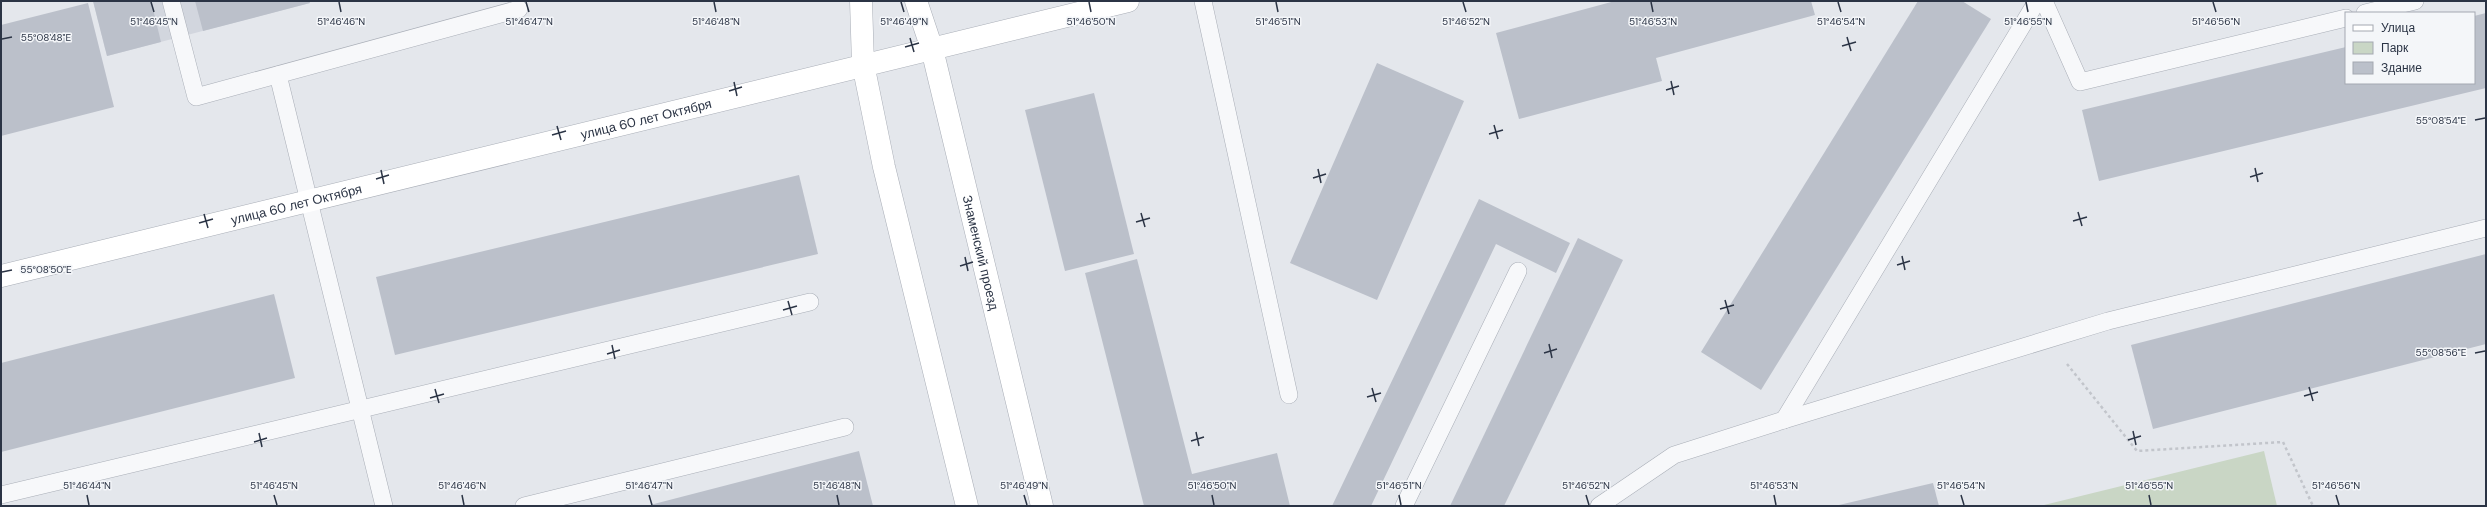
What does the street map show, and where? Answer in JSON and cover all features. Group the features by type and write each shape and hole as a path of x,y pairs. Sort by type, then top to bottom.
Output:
{"main road":[{"path":"861,1 863,64 884,167 967,506"},
{"name":"Знаменский проезд","path":"916,1 932,49 1042,506"},
{"name":"улица 60 лет Октября","path":"1,276 308,202 863,64 932,49 1128,1"}],"lane":[{"path":"171,1 196,97 519,9"},
{"path":"1204,1 1289,395"},
{"path":"1784,420 2037,1"},
{"path":"2044,1 2080,82 2345,18"},
{"path":"2369,12 2414,1"},
{"path":"278,75 384,506"},
{"path":"1598,506 1674,455 1784,420 2108,321 2486,228"},
{"path":"1404,506 1518,271"},
{"path":"1,495 810,302"},
{"path":"524,506 845,427"}],"path":[{"path":"2048,340 2137,451 2283,442 2313,506"}],"shaded area":[{"path":"93,1 309,1 310,3 107,56"}],"green space":[{"path":"2264,451 2277,506 2040,506"}],"building":[{"path":"93,1 151,1 161,42 107,56"},
{"path":"195,1 309,1 310,3 203,31"},
{"path":"1615,1 1811,1 1815,15 1656,58 1662,81 1519,119 1496,33"},
{"path":"1918,1 1962,1 1991,19 1761,390 1701,352"},
{"path":"88,3 114,107 1,136 1,25"},
{"path":"2486,13 2486,88 2099,181 2082,110 2345,47 2345,84 2475,84 2475,16"},
{"path":"1377,63 1464,101 1377,300 1290,263"},
{"path":"1094,93 1134,254 1065,271 1025,110"},
{"path":"799,175 818,254 395,355 376,277"},
{"path":"1479,199 1570,243 1556,273 1496,244 1371,506 1332,506"},
{"path":"1578,238 1623,260 1504,506 1450,506"},
{"path":"2486,254 2486,344 2153,429 2131,345"},
{"path":"1137,259 1192,474 1277,453 1290,506 1144,506 1085,273"},
{"path":"274,294 295,378 1,452 1,363"},
{"path":"859,451 873,506 650,506 650,505"},
{"path":"1933,483 1939,506 1839,506 1839,505"}]}
